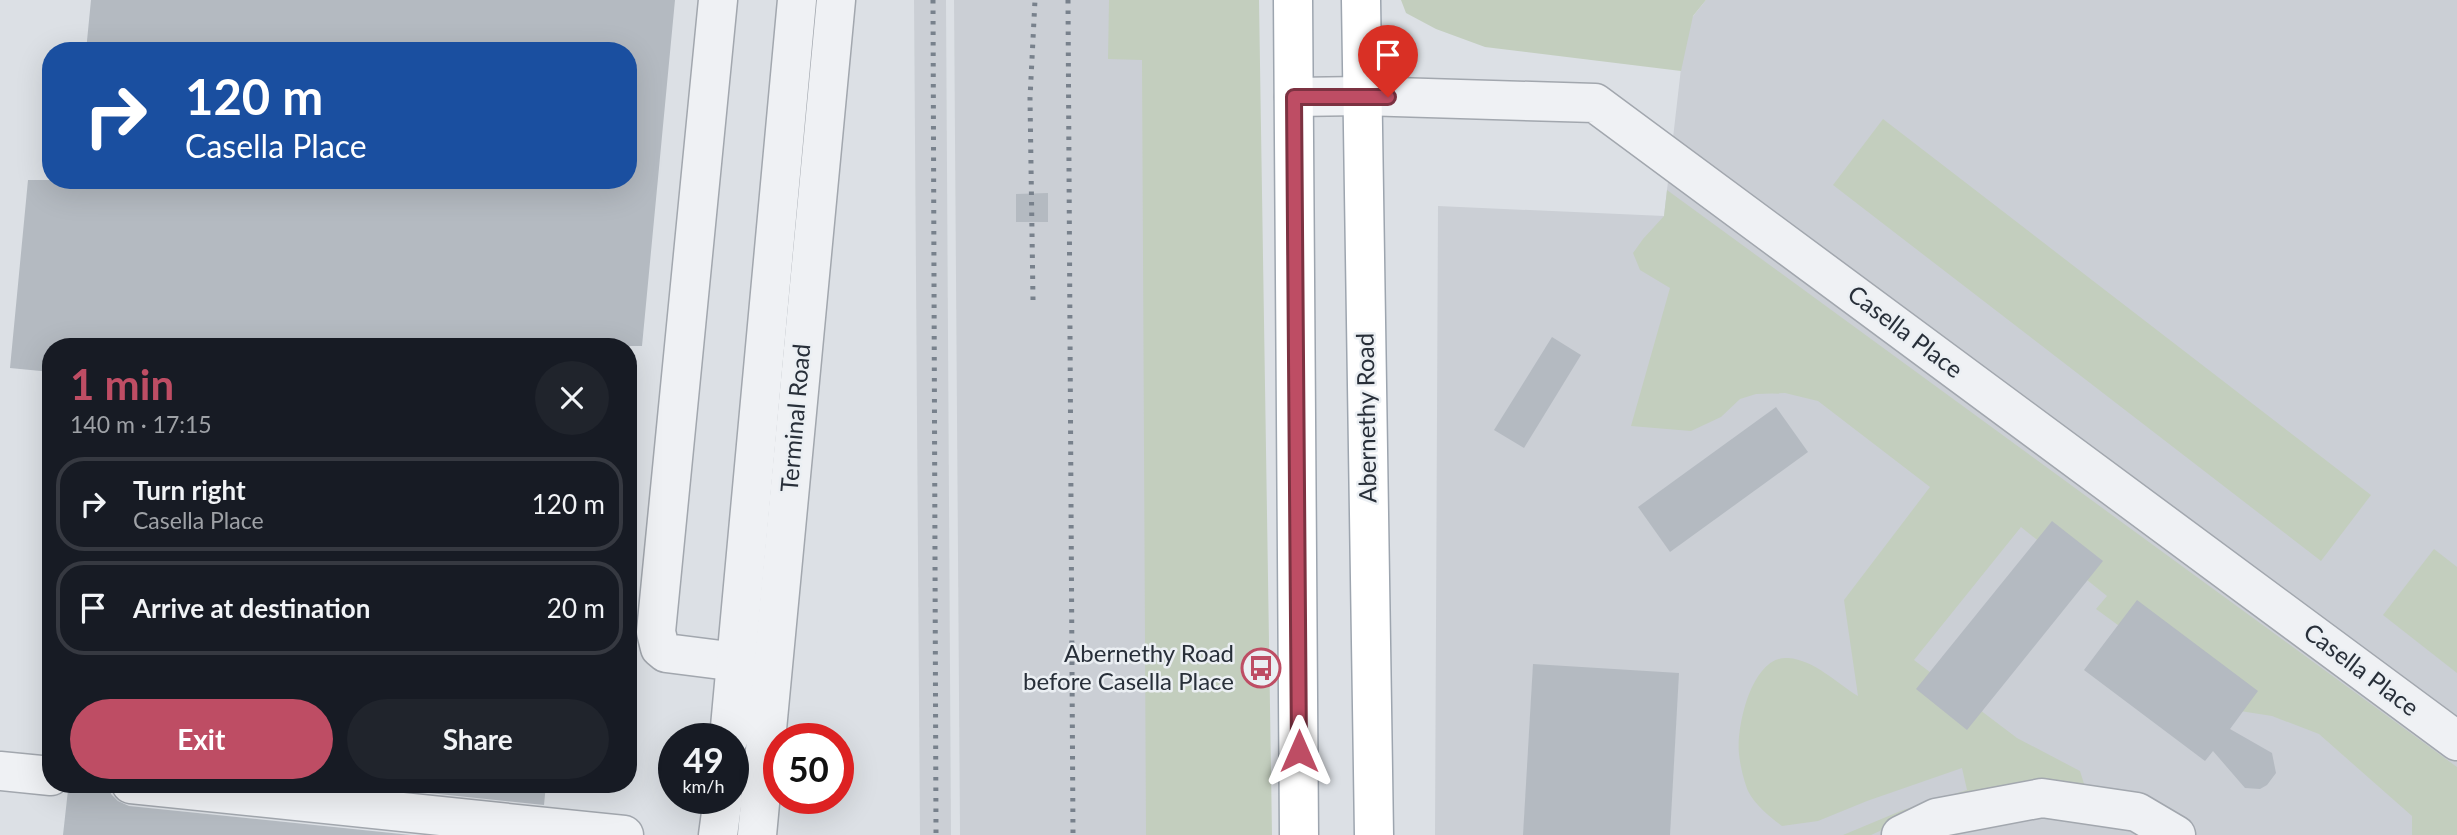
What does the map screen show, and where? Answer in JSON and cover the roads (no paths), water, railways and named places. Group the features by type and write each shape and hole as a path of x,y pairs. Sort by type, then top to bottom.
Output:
{"main road":[{"path":"1293,0 1299,835"},
{"name":"Abernethy Road","path":"1361,0 1374,835"}],"street":[{"path":"718,0 656,632 660,648 666,653 737,662"},
{"path":"731,723 797,0"},
{"name":"Terminal Road","path":"757,835 836,0"},
{"name":"Casella Place","path":"1294,97 1362,96 1595,103 2457,741"},
{"path":"0,771 42,775"},
{"path":"218,793 624,835"},
{"path":"1901,835 1936,818 2042,798 2137,812 2176,835"},
{"path":"718,835 721,814"}],"railway":[{"path":"933,0 936,835"},
{"path":"1033,300 1030,98 1035,0"},
{"path":"1068,0 1073,835"}],"place":[{"name":"Abernethy Road before Casella Place","path":"1261,668"}]}
